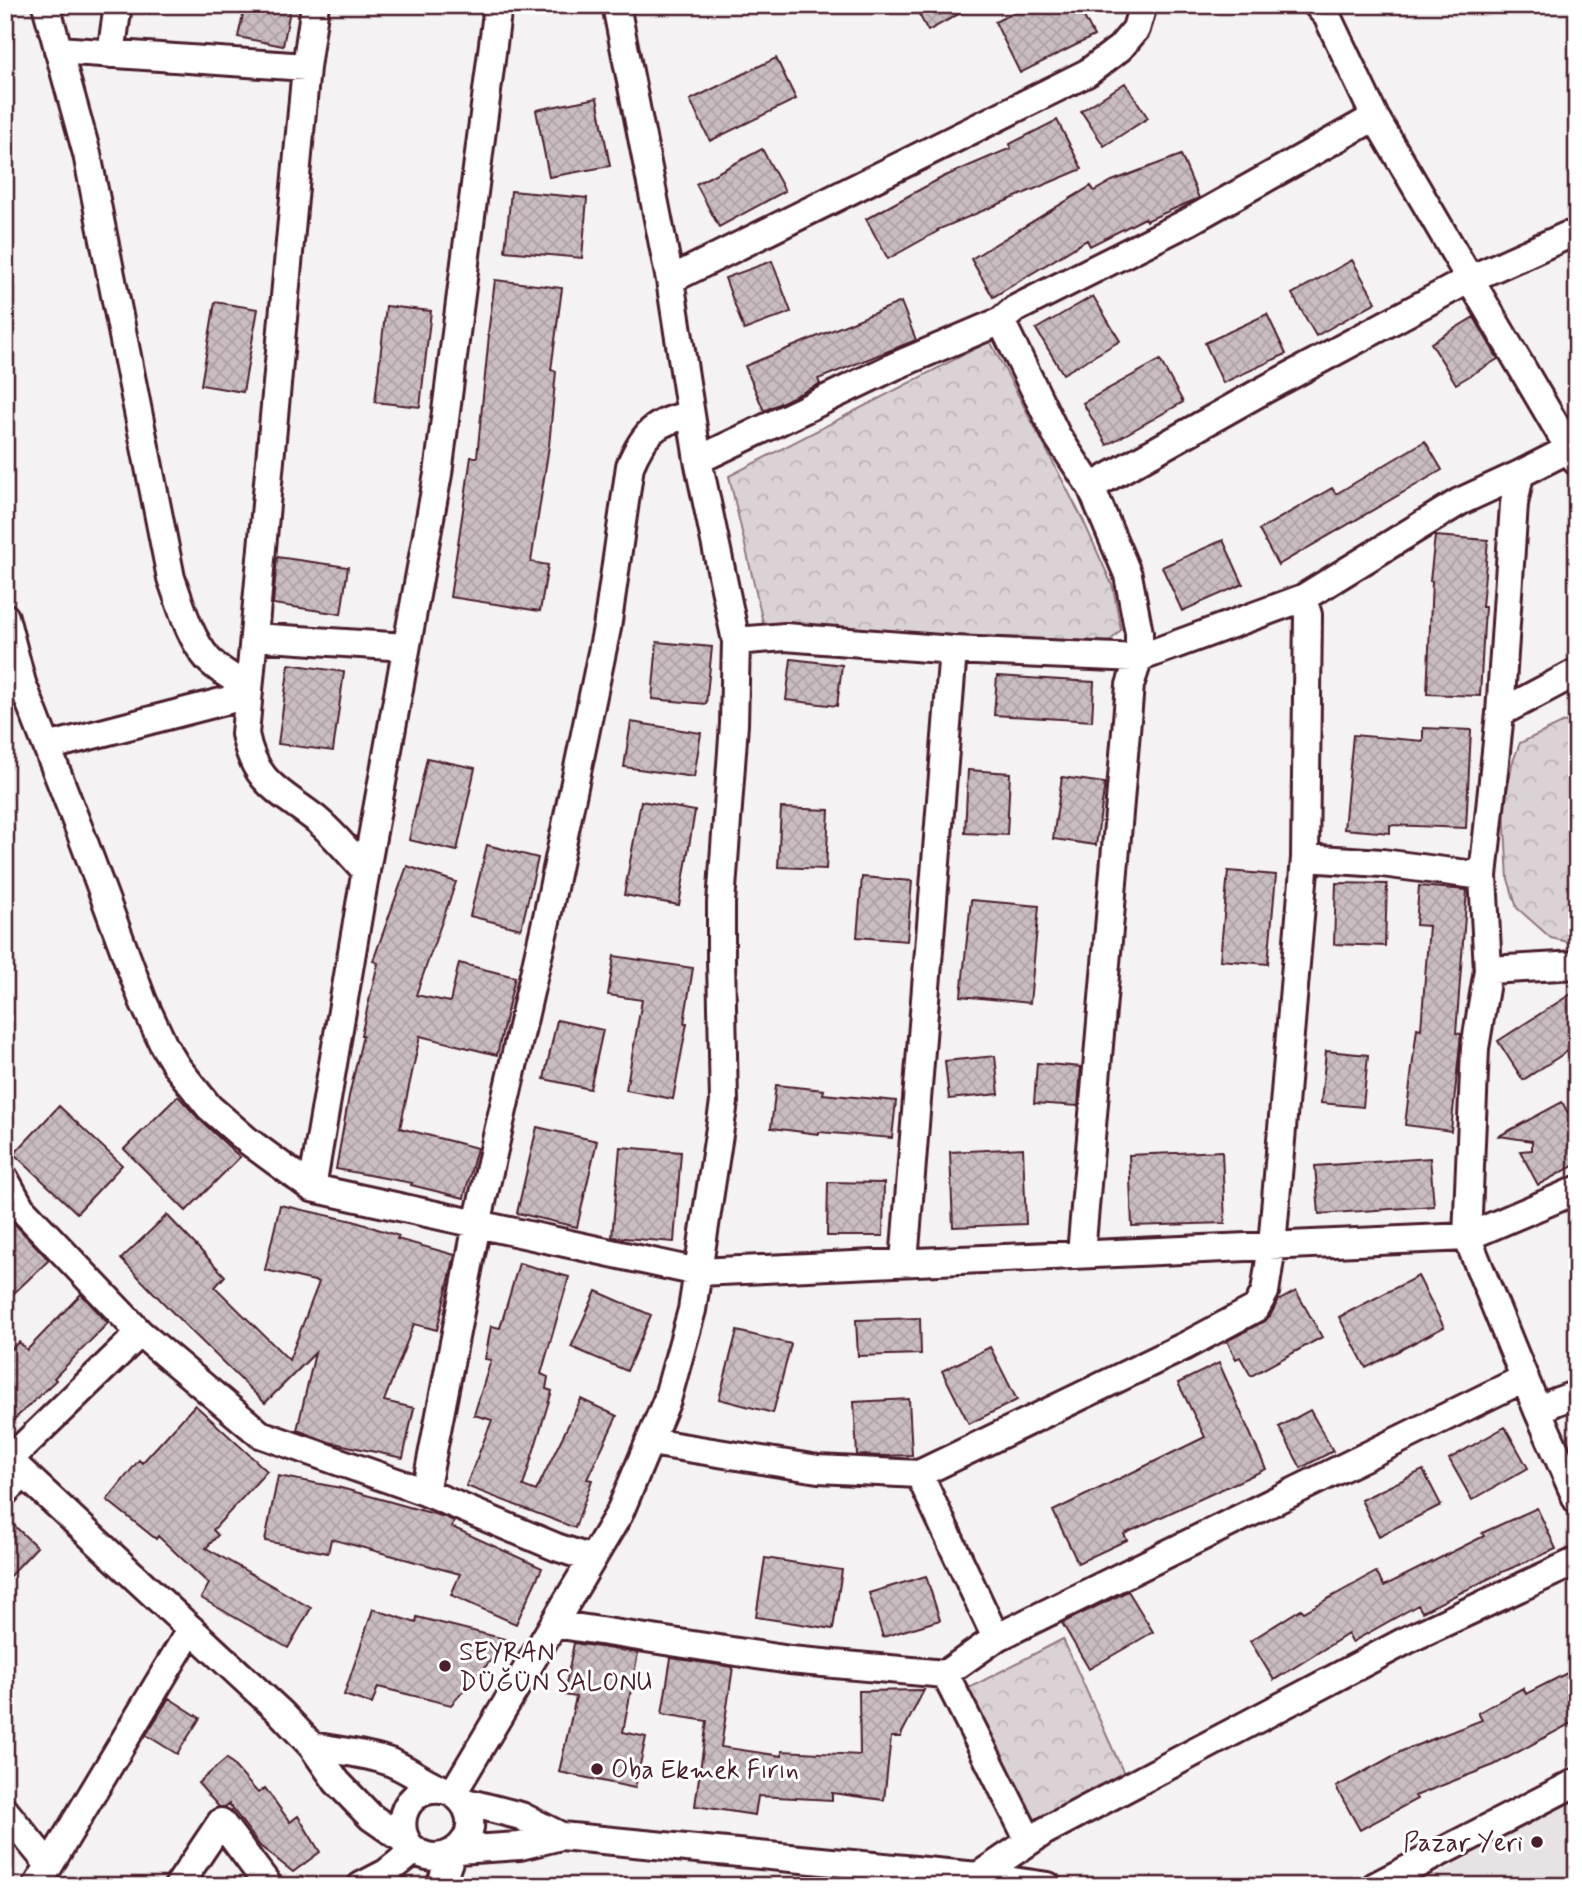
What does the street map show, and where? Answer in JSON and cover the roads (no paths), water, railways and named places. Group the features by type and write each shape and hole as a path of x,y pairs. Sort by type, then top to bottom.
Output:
{"street":[{"path":"46,5 87,154 171,578 195,640 208,660 248,691"},
{"path":"111,54 118,5"},
{"path":"315,5 306,67 244,734 253,763 261,775 271,786 318,821 366,871"},
{"path":"312,1188 438,474 498,5"},
{"path":"452,1795 619,1514 667,1400 692,1310 724,1102 721,903 734,724 736,641 698,460 670,281 616,5"},
{"path":"670,281 1087,73 1120,48 1136,29 1143,5"},
{"path":"736,641 785,637 953,650 1139,658 1303,598 1458,502 1574,452 1375,117 1329,9"},
{"path":"58,50 306,67"},
{"path":"698,460 895,366 1001,321 1015,309 1188,222 1375,117"},
{"path":"1091,487 1470,279 1566,236 1577,234"},
{"path":"1001,321 1057,436 1091,487 1128,575 1139,633 1139,658 1130,685 1081,1254"},
{"path":"425,1492 477,1224 547,918 607,628 630,466 639,444 656,428 678,417 691,415"},
{"path":"1520,474 1514,504 1500,713 1483,876 1488,970 1475,1048 1466,1237 1577,1500"},
{"path":"650,1442 818,1469 919,1474 1185,1346 1256,1308 1265,1292 1272,1246 1304,858 1308,615 1303,598"},
{"path":"5,617 22,684 143,1001 164,1046 192,1087 218,1116 312,1188 698,1272 1466,1237 1577,1190"},
{"path":"254,637 406,647"},
{"path":"904,1262 953,650"},
{"path":"1500,713 1577,672"},
{"path":"47,747 248,691"},
{"path":"1304,858 1382,863 1483,876"},
{"path":"1488,970 1577,965"},
{"path":"5,1179 22,1208 140,1333 260,1434 425,1492 556,1547 592,1559"},
{"path":"140,1333 11,1471 191,1629 282,1714 371,1817 425,1855 436,1857 454,1851 520,1846 561,1836 1037,1885"},
{"path":"554,1625 790,1660 945,1674 996,1638 1525,1378"},
{"path":"1538,1411 1577,1394"},
{"path":"919,1474 996,1638"},
{"path":"978,1877 1057,1825 1407,1640 1577,1561"},
{"path":"5,1811 43,1876 191,1629"},
{"path":"945,1674 1029,1841"},
{"path":"312,1746 390,1762 452,1795 467,1810 470,1826 464,1842 454,1851 440,1886"},
{"path":"1375,1886 1577,1782"},
{"path":"361,1886 386,1879 406,1840 403,1815 411,1800 425,1791 452,1795 521,1816 561,1836"},
{"path":"178,1886 221,1822 269,1886"}],"place":[{"name":"SEYRAN DÜĞÜN SALONU","path":"445,1666"},
{"name":"Oba Ekmek Fırın","path":"597,1769"},
{"name":"Pazar Yeri","path":"1537,1842"}]}
